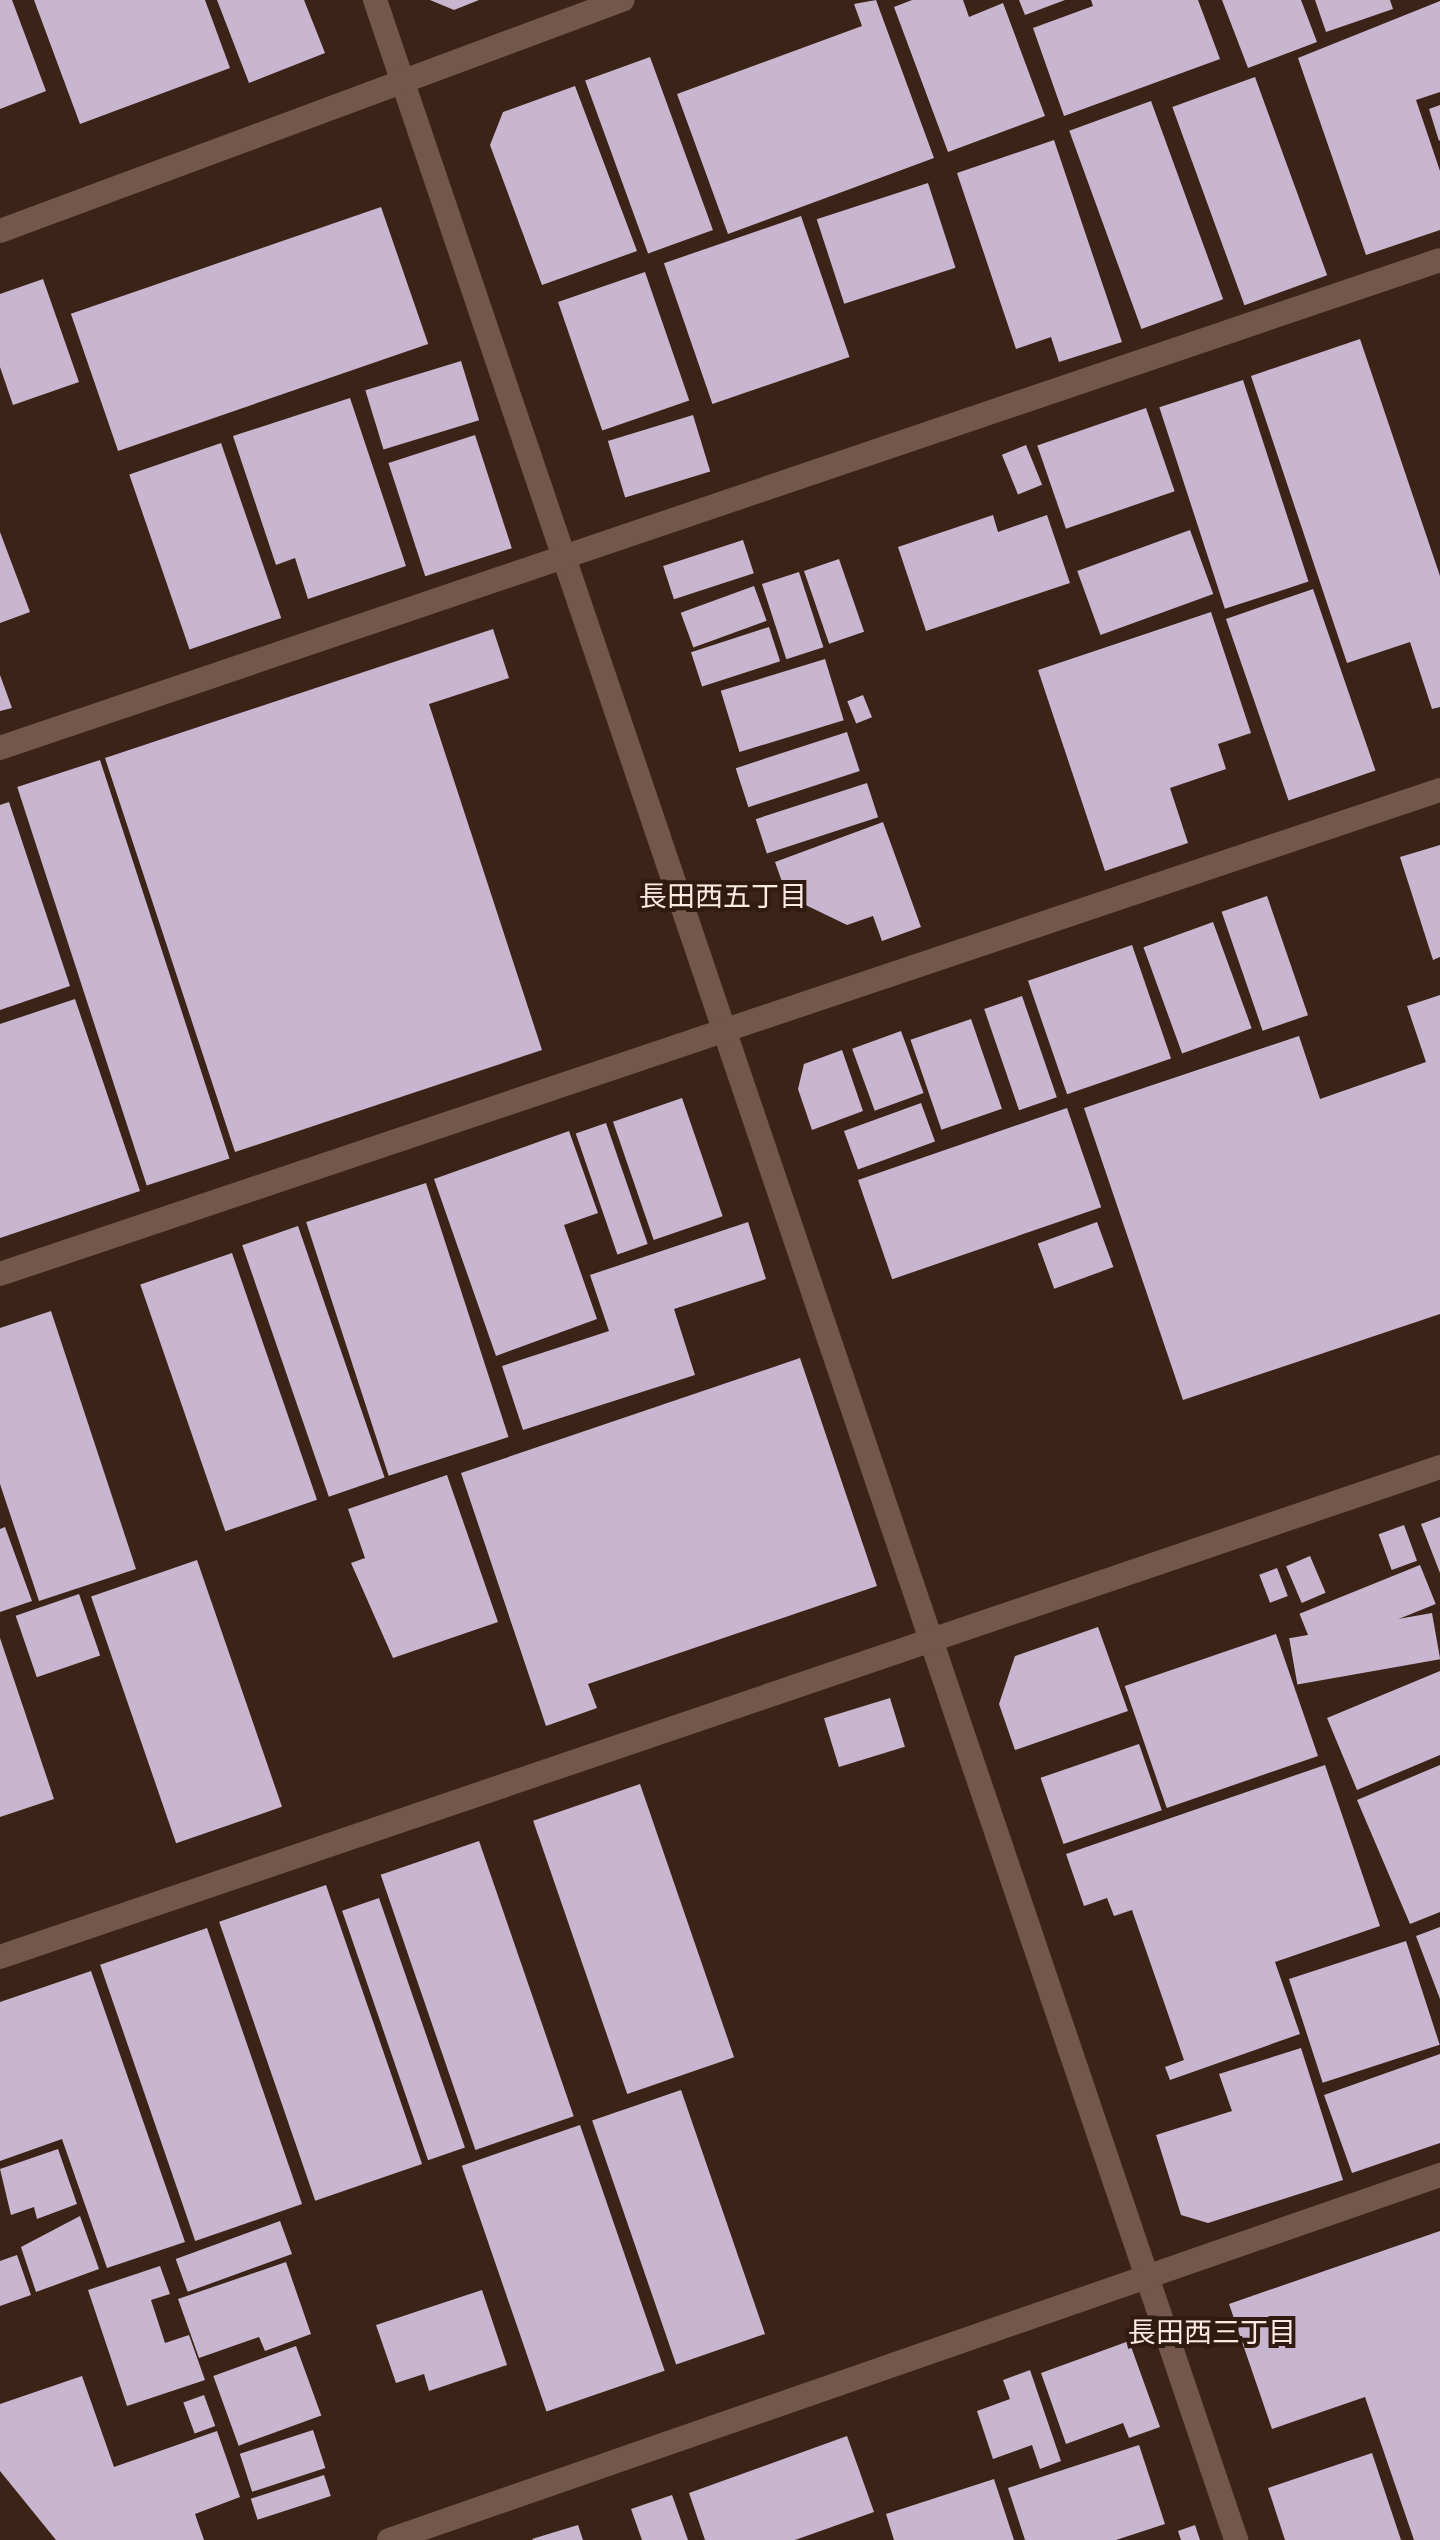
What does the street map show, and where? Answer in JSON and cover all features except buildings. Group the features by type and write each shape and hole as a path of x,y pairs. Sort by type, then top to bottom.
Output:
{"street":[{"path":"375,0 936,1644 1236,2540"},
{"path":"0,231 622,0"},
{"path":"0,748 566,559 1440,260"},
{"path":"0,1274 727,1033 1440,790"},
{"path":"0,1957 936,1644 1440,1467"},
{"path":"389,2540 1147,2274 1440,2175"}],"district":[{"name":"長田西五丁目","path":"723,896"},
{"name":"長田西三丁目","path":"1212,2332"}]}
